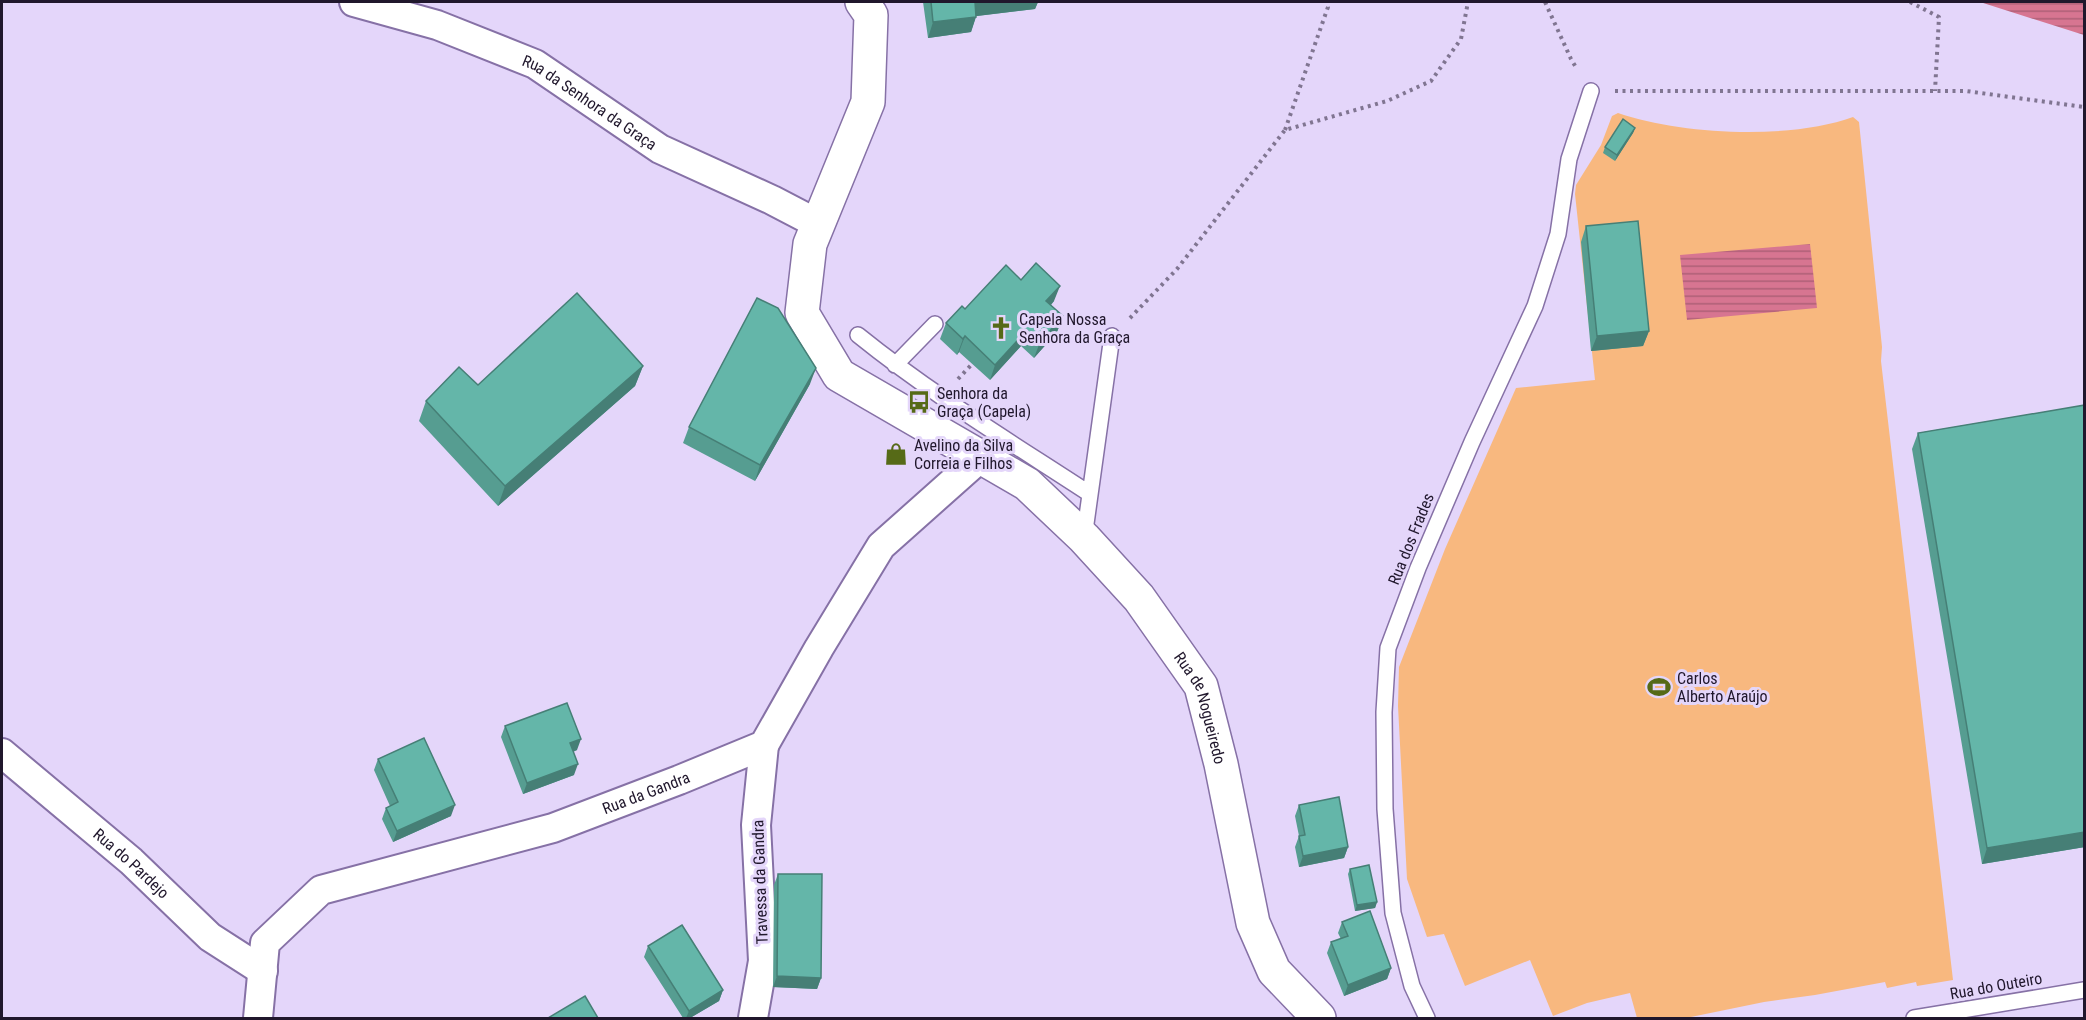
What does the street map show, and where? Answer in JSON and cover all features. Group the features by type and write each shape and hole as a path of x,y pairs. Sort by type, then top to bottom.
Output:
{"main road":[{"name":"Rua de Nogueiredo","path":"862,2 871,15 868,102 810,244 802,313 839,375 1027,484 1084,538 1139,598 1201,686 1221,764 1253,922 1274,971 1319,1018"}],"street":[{"name":"Rua da Senhora da Graça","path":"354,2 437,25 535,64 660,149 772,200 818,224"},
{"path":"764,745 881,546 981,457"},
{"name":"Rua da Gandra","path":"258,1018 265,944 321,890 553,828 680,780 764,745"},
{"name":"Travessa da Gandra","path":"753,1018 763,961 756,825 764,745"},
{"name":"Rua do Pardejo","path":"2,753 131,861 210,937 263,971"}],"lane":[{"name":"Rua dos Frades","path":"1427,1018 1412,986 1393,913 1385,809 1384,712 1388,648 1418,568 1472,442 1535,306 1558,234 1569,159 1591,91"},
{"path":"895,364 935,324"},
{"path":"858,335 895,364 1090,494"},
{"path":"1084,538 1113,336"},
{"name":"Rua do Outeiro","path":"1914,1018 2085,990"}],"path":[{"path":"1113,336 1177,269 1285,130 1328,7 1327,2"},
{"path":"1285,130 1387,101 1431,81 1461,39 1468,2"},
{"path":"1545,2 1570,59 1591,91 1966,91 2085,106"},
{"path":"1910,2 1939,17 1935,91"}],"shaded area":[{"path":"1980,2 2084,2 2084,35"},
{"name":"Carlos Alberto Araújo","path":"1618,113 1673,126 1736,132 1799,129 1853,117 1859,122 1882,347 1881,361 1953,980 1917,986 1916,982 1887,988 1885,982 1764,1002 1686,1018 1637,1018 1630,993 1587,1003 1553,1016 1530,960 1465,986 1444,934 1427,937 1407,879 1398,706 1399,667 1445,549 1516,388 1595,380 1575,194 1576,185 1601,145 1612,116"},
{"path":"1810,244 1817,308 1687,320 1680,255"}],"building":[{"path":"931,2 975,2 976,17 933,22"},
{"path":"1623,119 1635,128 1617,155 1605,147"},
{"path":"1638,221 1649,331 1597,336 1586,226"},
{"name":"Capela Nossa Senhora da Graça","path":"1036,263 1060,286 1046,301 1063,316 1040,342 1027,330 995,365 965,336 963,339 946,323 962,306 965,309 1006,265 1021,280"},
{"path":"577,293 643,366 505,486 426,401 459,367 478,385"},
{"path":"757,298 778,308 816,368 760,465 689,427"},
{"path":"2085,405 2085,832 1987,848 1918,433"},
{"path":"567,703 581,739 570,743 578,764 527,783 505,726"},
{"path":"424,738 455,805 397,831 386,808 398,802 378,759"},
{"path":"1339,797 1348,847 1303,856 1299,836 1305,835 1299,805"},
{"path":"1369,865 1377,902 1357,905 1350,869"},
{"path":"778,874 822,874 821,978 777,976"},
{"path":"1370,911 1391,968 1348,985 1331,942 1348,936 1342,922"},
{"path":"682,925 723,990 689,1011 648,946"},
{"path":"585,996 598,1018 548,1018"}],"place":[{"name":"Capela Nossa Senhora da Graça","path":"1001,328"},
{"name":"Senhora da Graça (Capela)","path":"919,402"},
{"name":"Avelino da Silva Correia e Filhos","path":"896,454"},
{"name":"Carlos Alberto Araújo","path":"1659,687"}]}
